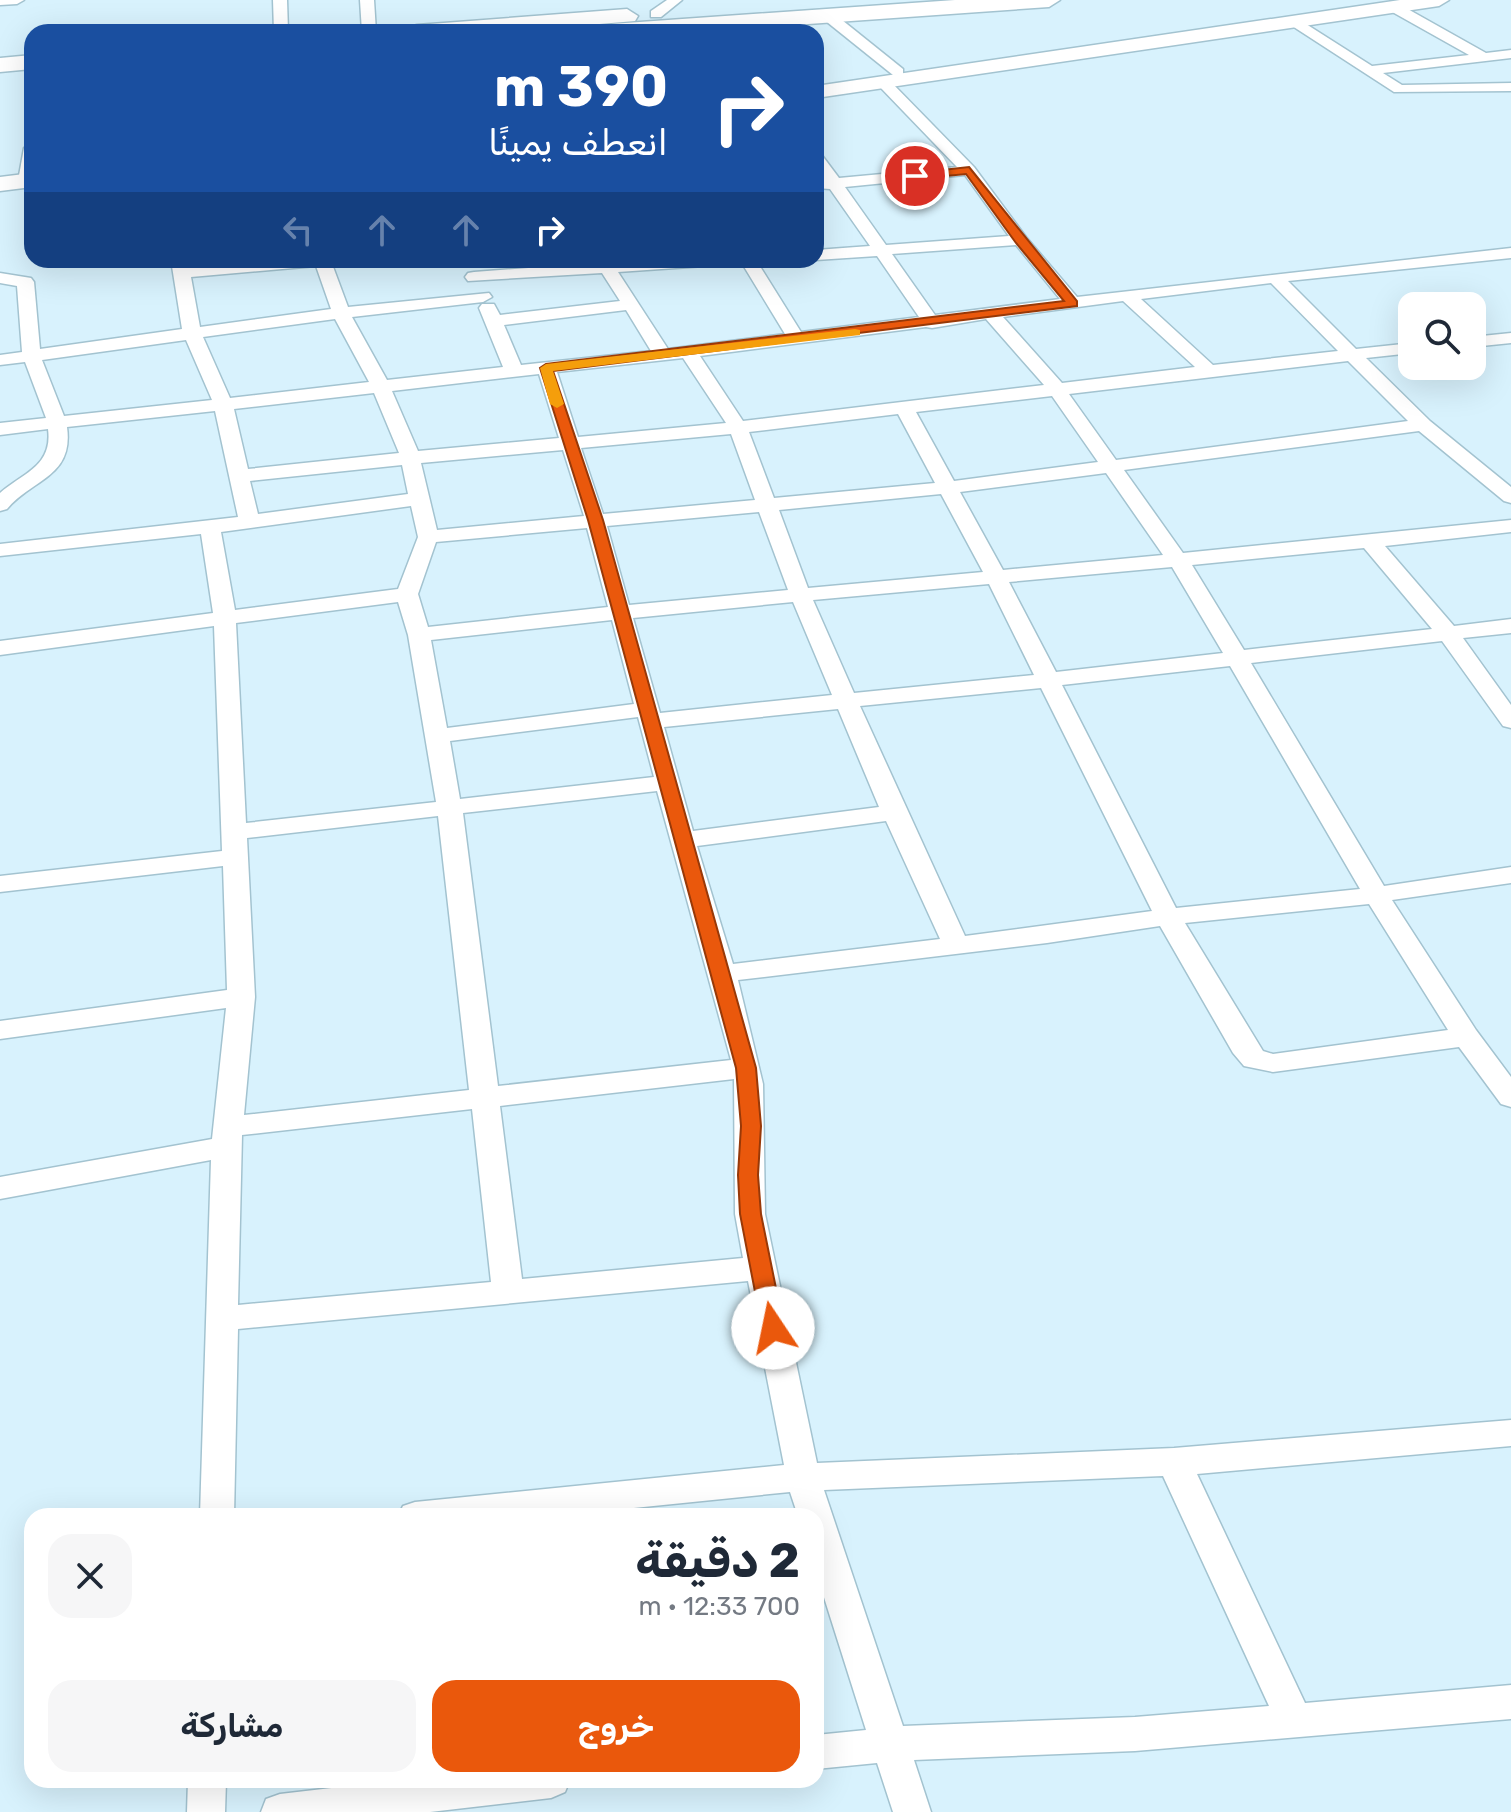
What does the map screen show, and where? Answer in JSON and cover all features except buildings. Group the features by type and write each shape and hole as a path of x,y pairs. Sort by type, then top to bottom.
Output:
{"highway":[{"path":"523,24 857,0"},
{"path":"633,24 686,12 827,15 1049,0"},
{"path":"0,65 24,63"},
{"path":"0,76 24,74"}],"main road":[{"path":"824,90 891,77 1439,0"},
{"path":"824,81 891,77"},
{"path":"0,177 24,177"},
{"path":"0,184 24,178"}],"street":[{"path":"0,1 17,0"},
{"path":"280,0 281,24"},
{"path":"367,0 368,24"},
{"path":"1392,6 1511,76"},
{"path":"827,15 891,77 969,170 1020,240 1073,303"},
{"path":"1290,20 1392,86 1405,90 1511,87"},
{"path":"1371,70 1511,54"},
{"path":"824,168 932,323"},
{"path":"824,185 969,170"},
{"path":"824,255 1020,240"},
{"path":"0,429 663,355 1275,278 1504,253 1511,268"},
{"path":"180,268 192,333 223,403 249,520"},
{"path":"325,268 341,313 380,385 410,456 428,537 407,594 419,635 450,810 508,1290"},
{"path":"498,268 472,269 514,371"},
{"path":"606,268 663,355"},
{"path":"753,268 797,339"},
{"path":"0,278 25,282 32,355 57,422 57,448 50,466 19,485 0,505"},
{"path":"1275,278 1423,425 1511,497"},
{"path":"1128,296 1207,369"},
{"path":"0,360 341,313 483,297"},
{"path":"494,321 628,305"},
{"path":"991,314 1056,388 1179,562 1376,895 1466,1037 1511,1097"},
{"path":"1486,341 1511,338"},
{"path":"241,476 410,456 738,427 1207,369 1398,349"},
{"path":"688,352 738,427 800,594 849,701 894,813 956,946"},
{"path":"546,368 595,520 746,1068 751,1126 748,1175 750,1214 803,1477 813,1508"},
{"path":"904,408 995,575 1168,917 1247,1053 1254,1059 1273,1063 1466,1037"},
{"path":"428,537 946,488 1423,425"},
{"path":"0,550 210,527 419,499"},
{"path":"419,635 620,611 995,575 1179,562 1511,526"},
{"path":"210,527 225,618 241,997 226,1137 217,1508"},
{"path":"1369,541 1448,633 1511,721"},
{"path":"0,648 407,594"},
{"path":"436,736 649,715 849,701 1511,626"},
{"path":"0,884 450,810 667,783"},
{"path":"683,840 894,813"},
{"path":"720,974 1168,917 1376,895 1511,875"},
{"path":"0,1030 241,997"},
{"path":"0,1188 226,1137 485,1098 746,1068"},
{"path":"220,1319 761,1268"},
{"path":"495,1508 803,1477 1174,1462 1511,1433"},
{"path":"1174,1462 1295,1722"},
{"path":"824,1541 912,1812"},
{"path":"824,1751 892,1744 1135,1734 1511,1702"},
{"path":"206,1812 207,1788"},
{"path":"280,1812 483,1788"}],"slow traffic":[{"path":"557,404 546,368 855,332"}],"route":[{"path":"773,1328 750,1214 748,1175 751,1126 746,1068 595,520 546,368 932,323 1073,303 1020,240 969,170 915,176"}]}
